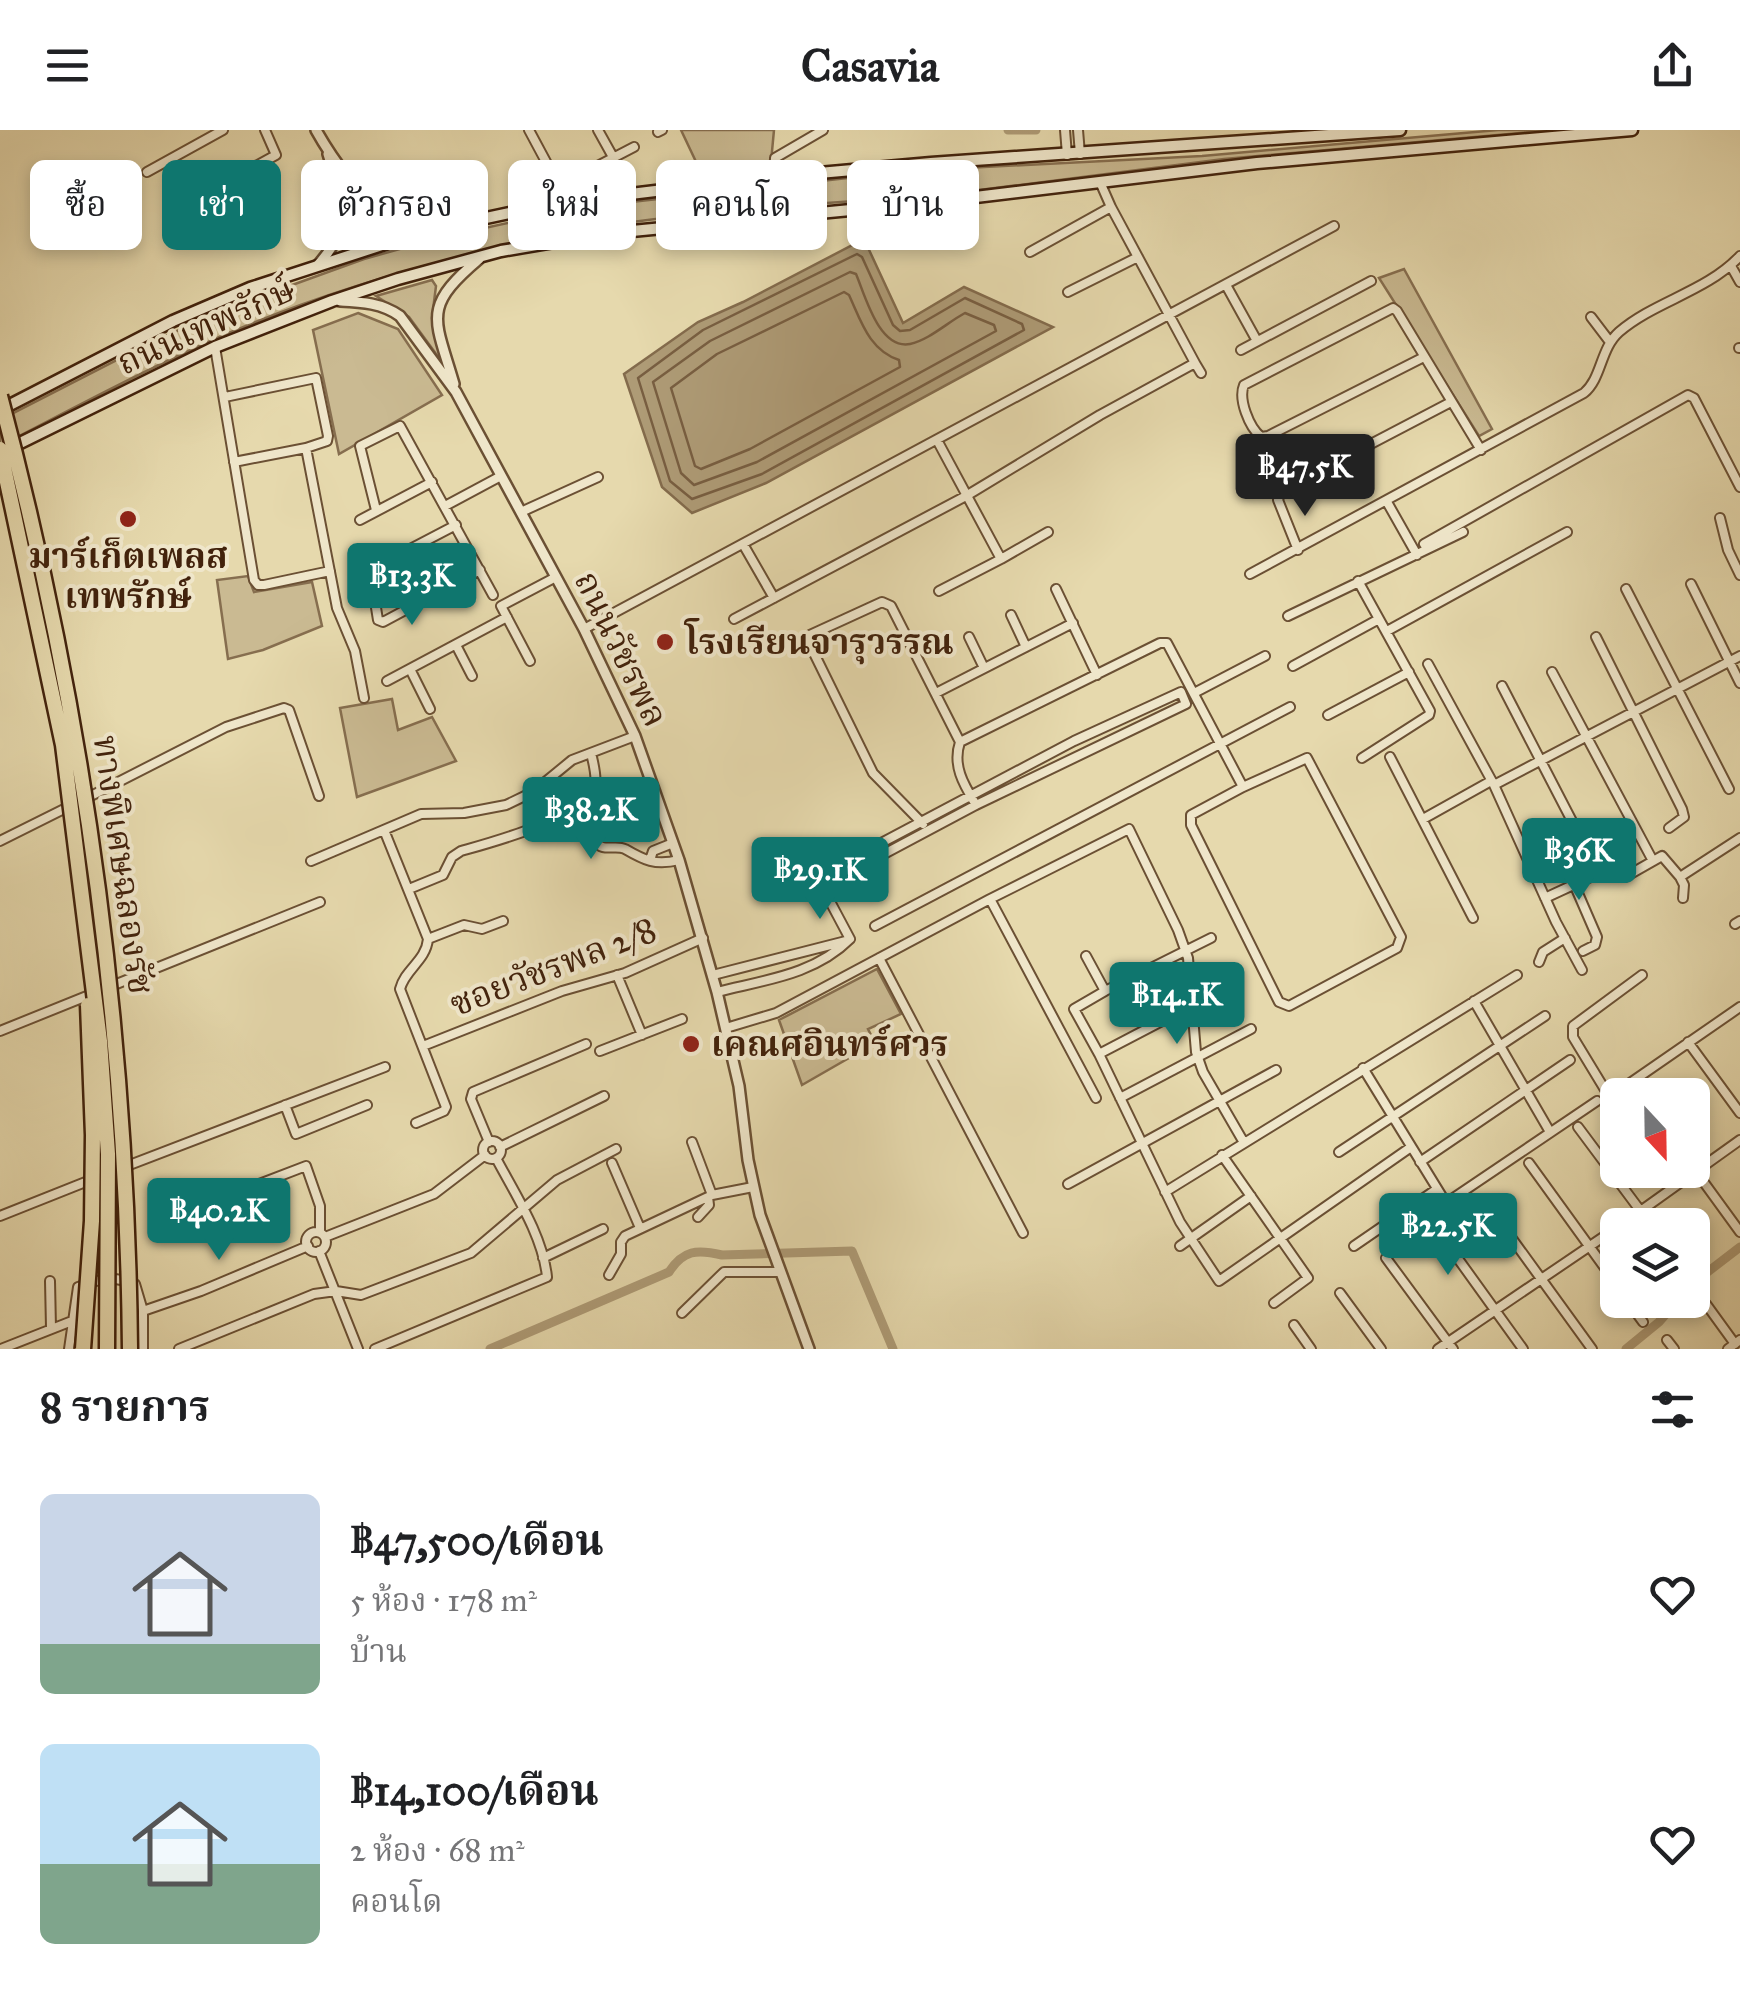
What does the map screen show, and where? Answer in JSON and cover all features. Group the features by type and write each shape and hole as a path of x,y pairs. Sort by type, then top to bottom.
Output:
{"highway":[{"name":"ทางพิเศษฉลองรัช","path":"0,396 52,610 78,744 118,1069 130,1349"},
{"name":"ทางพิเศษฉลองรัช","path":"0,451 63,745 100,1042 108,1154 106,1349"},
{"path":"83,1349 92,1221 89,959"}],"main road":[{"name":"ถนนเทพรักษ์","path":"979,160 1400,130"},
{"name":"ถนนเทพรักษ์","path":"979,196 1257,163 1632,130"},
{"name":"ถนนเทพรักษ์","path":"0,451 215,347 398,278 480,257 601,234 847,210"},
{"name":"ถนนเทพรักษ์","path":"0,410 173,321 250,288 367,250"}],"street":[{"path":"147,172 223,130"},
{"path":"265,130 276,155 267,160"},
{"path":"316,130 337,160"},
{"path":"529,130 545,160"},
{"path":"598,130 613,158"},
{"path":"775,160 782,150 823,130"},
{"path":"1195,146 1198,132"},
{"path":"1078,133 1080,154"},
{"path":"1066,134 1067,154"},
{"path":"318,266 343,230 344,204 326,147"},
{"path":"609,160 634,147"},
{"path":"1100,182 1200,373"},
{"path":"1030,252 1111,207"},
{"path":"584,629 1334,226"},
{"path":"1068,292 1138,256"},
{"path":"1250,574 1482,450 1592,386 1610,342 1628,326 1706,283 1740,256"},
{"name":"ถนนวัชรพล","path":"456,392 436,312 450,284 480,257"},
{"path":"1731,266 1740,282"},
{"path":"1240,350 1371,281"},
{"path":"1226,285 1257,341"},
{"name":"ถนนวัชรพล","path":"332,300 371,303 400,316 456,392 584,629 635,736 679,860 713,975 739,1086 752,1187 810,1349"},
{"path":"1424,356 1268,436 1261,437 1255,432 1241,395 1244,385 1389,308 1397,310 1482,450"},
{"path":"1591,318 1610,342"},
{"path":"215,347 258,585 330,571"},
{"path":"734,619 966,496 1100,415 1195,364"},
{"path":"225,398 316,378 328,436 318,446 234,462"},
{"path":"1424,544 1688,395 1694,398 1740,487"},
{"path":"1298,550 1278,500 1282,491 1451,402"},
{"path":"376,510 361,443 396,426 402,428 493,596"},
{"path":"936,440 1000,559"},
{"path":"306,448 341,624 355,651 364,698"},
{"path":"446,506 502,476"},
{"path":"521,512 598,477"},
{"path":"360,520 432,482"},
{"path":"1387,502 1417,555"},
{"path":"1720,518 1728,550 1740,575"},
{"path":"456,525 370,570 378,620 383,622 480,570"},
{"path":"940,592 1048,532"},
{"path":"1288,616 1463,532"},
{"path":"1387,632 1568,532"},
{"path":"743,544 774,598"},
{"path":"530,661 501,606 556,577"},
{"path":"1358,581 1428,704 1429,715 1362,758"},
{"path":"1691,584 1740,682"},
{"path":"1056,588 1097,674"},
{"path":"1626,589 1729,789"},
{"path":"927,833 921,821 873,772 808,638 887,602 960,742"},
{"path":"1011,614 1026,647"},
{"path":"388,681 507,617"},
{"path":"1293,666 1378,619"},
{"path":"936,693 1073,624"},
{"path":"1596,636 1682,809 1680,822 1669,828"},
{"path":"969,637 984,668"},
{"path":"976,806 955,756 960,742 1160,643 1167,643 1196,692 1243,786"},
{"path":"456,645 472,676"},
{"path":"1196,692 1265,656"},
{"path":"1423,819 1740,656"},
{"path":"1428,664 1492,783 1582,970"},
{"path":"410,670 430,710"},
{"path":"1328,716 1409,672"},
{"path":"1552,672 1654,860"},
{"path":"1502,686 1588,854"},
{"path":"822,887 1080,753 1186,704 1181,692 970,794 817,878 850,940"},
{"path":"875,926 1290,706"},
{"path":"0,841 226,727 284,708 289,710 319,796"},
{"path":"311,861 421,814 485,810 506,804 533,792 572,760 635,736"},
{"path":"1074,741 1080,753"},
{"path":"409,889 443,875 452,857 461,851 528,832 581,802 591,794 595,783 591,753"},
{"path":"1390,757 1473,918"},
{"path":"1307,758 1401,936 1398,948 1289,1006 1279,1002 1190,820 1192,815 1243,786 1307,758"},
{"path":"581,802 598,845 622,848 633,857 663,863 679,860"},
{"path":"726,1028 776,1014 990,898 1129,829 1186,950 1198,1057 1243,1141"},
{"path":"384,830 428,939 424,955 400,987 446,1106 444,1111 416,1123"},
{"path":"1680,877 1740,838"},
{"path":"650,860 653,851 673,843"},
{"path":"1626,877 1664,858 1684,885 1683,898"},
{"path":"1545,898 1597,874"},
{"path":"1574,884 1597,937 1595,944 1584,951"},
{"path":"990,898 1096,1098"},
{"path":"0,1030 320,902"},
{"path":"428,939 464,925 482,930 503,921"},
{"name":"ซอยวัชรพล 2/8","path":"423,1046 562,991 617,976 703,938"},
{"path":"1210,938 1074,1009 1165,1192 1219,1281 1411,1147"},
{"path":"1539,962 1543,952 1565,938"},
{"path":"713,975 850,940"},
{"path":"717,992 800,971 832,958 850,940"},
{"path":"1086,956 1105,991"},
{"path":"878,958 1023,1234"},
{"path":"1165,1192 1517,975"},
{"path":"1642,975 1573,1026 1573,1037 1603,1090 1612,1093 1740,1006"},
{"path":"617,976 642,1035"},
{"path":"1099,1054 1229,986"},
{"path":"1474,1001 1550,1132"},
{"path":"1338,1152 1545,1016"},
{"path":"600,1051 682,1018"},
{"path":"1120,1098 1251,1029"},
{"path":"1688,1042 1740,1113"},
{"path":"500,1147 489,1142 470,1095 586,1044"},
{"path":"1420,1162 1570,1060"},
{"path":"0,1216 385,1066"},
{"path":"1363,1068 1446,1204 1597,1101"},
{"path":"1068,1184 1276,1070"},
{"path":"496,1158 500,1147 604,1096"},
{"path":"285,1106 296,1134 367,1105"},
{"path":"1578,1127 1638,1208"},
{"path":"1710,1159 1740,1140"},
{"path":"484,1155 489,1142"},
{"path":"692,1142 710,1196 709,1205 698,1216"},
{"path":"178,1349 314,1294 368,1293 472,1253 574,1170 616,1149"},
{"path":"375,1349 545,1280 548,1274 523,1208 496,1158 484,1155"},
{"path":"308,1246 309,1236 322,1235 434,1194 484,1155"},
{"path":"1222,1155 1308,1278 1274,1303"},
{"path":"1529,1163 1600,1261"},
{"path":"612,1164 640,1228"},
{"path":"232,1194 306,1166 320,1206 326,1244 320,1251 308,1246"},
{"path":"609,1274 620,1254 621,1242 640,1228 710,1196 752,1187"},
{"path":"1644,1208 1670,1188"},
{"path":"1709,1188 1740,1232"},
{"path":"1354,1246 1437,1189"},
{"path":"1180,1246 1251,1196"},
{"path":"1484,1200 1592,1349"},
{"path":"1433,1224 1523,1349"},
{"path":"543,1258 603,1229"},
{"path":"1438,1349 1450,1346 1494,1310 1600,1240"},
{"path":"143,1311 308,1246"},
{"path":"320,1251 358,1349"},
{"path":"1386,1258 1450,1346"},
{"path":"682,1313 724,1272 778,1268"},
{"path":"70,1349 78,1287 100,1279 120,1278 135,1284 143,1311 143,1349"},
{"path":"50,1281 51,1328"},
{"path":"1340,1293 1381,1349"},
{"path":"1710,1310 1734,1344"},
{"path":"1640,1318 1643,1322"},
{"path":"1,1349 72,1321"},
{"path":"1294,1326 1312,1349"},
{"path":"1668,1340 1674,1349"}],"shaded area":[{"path":"681,130 774,130 771,160 695,160"},
{"path":"1498,130 1554,130 1224,159 979,190 979,167 1202,156"},
{"path":"847,178 847,201 827,203 827,180"},
{"path":"656,199 656,219 636,221 636,201"},
{"path":"508,223 508,245 385,277 224,335 0,446 0,420 160,338 259,297 396,250 488,250 488,227"},
{"path":"1404,269 1492,429 1479,436 1379,278"},
{"path":"432,280 436,286 432,318 442,362 409,317 376,296"},
{"path":"358,313 398,329 442,395 339,454 313,330"},
{"path":"248,576 254,592 312,582 322,626 263,650 228,659 217,580"},
{"path":"392,699 398,730 432,717 456,761 357,797 340,708"},
{"path":"877,969 901,1014 868,1029 875,1043 802,1085 779,1020"}],"water":[{"path":"847,248 869,250 903,323 964,287 1053,327 766,483 692,513 662,487 624,374 698,322"}],"waterway":[{"path":"1008,130 1036,130"},
{"path":"1710,1270 1740,1247"},
{"path":"490,1349 669,1272 691,1253 852,1251 893,1349"},
{"path":"1626,1349 1662,1318"}],"place":[{"name":"มาร์เก็ตเพลส เทพรักษ์","path":"128,519"},
{"name":"โรงเรียนจารุวรรณ","path":"665,642"},
{"name":"เคณศอินทร์ศวร","path":"691,1044"}]}
